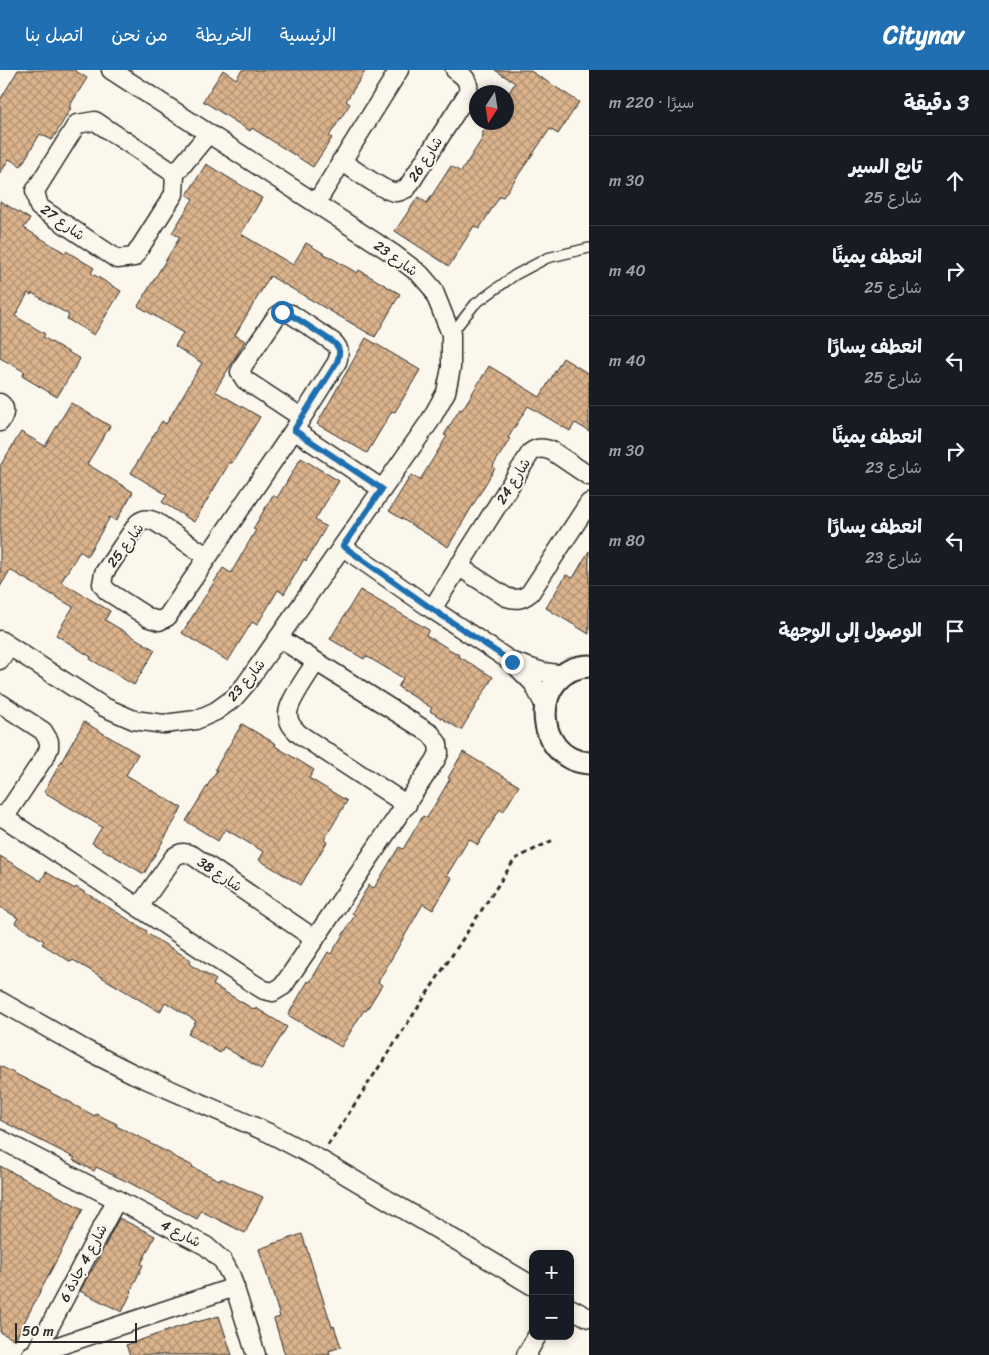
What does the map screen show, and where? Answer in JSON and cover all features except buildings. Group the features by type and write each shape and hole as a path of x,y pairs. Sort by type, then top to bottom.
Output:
{"street":[{"path":"316,203 399,70"},
{"name":"شارع 26","path":"341,161 386,190 394,193 407,188 468,93 468,81 455,70"},
{"name":"شارع 23","path":"3,649 104,707 134,720 164,724 196,720 216,711 234,698 246,684 430,421 446,392 451,368 451,334 433,289 420,274 392,253 208,134 116,71"},
{"name":"شارع 27","path":"95,121 175,174 174,194 134,257 117,259 39,207 35,191 77,124 95,121"},
{"path":"175,174 208,134"},
{"name":"شارع 25","path":"208,557 156,522 146,519 138,523 104,573 102,584 107,591 149,618 159,621 168,617 298,423 337,362 340,351 333,342 290,314 282,312 240,372 245,380 298,423 382,489"},
{"path":"0,403 3,405 4,414 0,422"},
{"name":"شارع 24","path":"432,609 531,452 540,448 552,451 589,476"},
{"path":"458,566 506,597 520,600 530,593 589,503"},
{"path":"343,546 432,609 512,662 533,684 545,706"},
{"path":"0,703 44,731 49,741 49,748 46,754 2,816 254,984 264,990 274,992 283,986 407,805 436,761 439,753 438,744 431,734 279,638"},
{"path":"316,662 290,704 288,714 290,724 299,734 407,805"},
{"path":"512,662 542,672 564,674"},
{"path":"588,665 564,674 555,683 548,694 544,721 549,735 557,748 569,757 589,763"},
{"name":"شارع 38","path":"139,907 174,857 179,853 185,852 315,939"},
{"path":"0,1001 86,1050 134,1074 269,1133 319,1159 529,1284"},
{"name":"شارع 4","path":"0,1139 206,1246 223,1261 231,1276 256,1355"},
{"name":"شارع 4 جادة 6","path":"33,1354 116,1199"},
{"path":"33,1354 235,1287"},
{"path":"574,1310 589,1318"},
{"path":"526,1355 535,1340"}],"lane":[{"path":"451,334 475,304 515,274 547,258 589,248"}],"path":[{"path":"319,1159 515,859 555,839"}],"route":[{"path":"282,312 290,314 333,342 340,351 337,362 294,430 382,489 343,546 432,609 512,662"}]}
